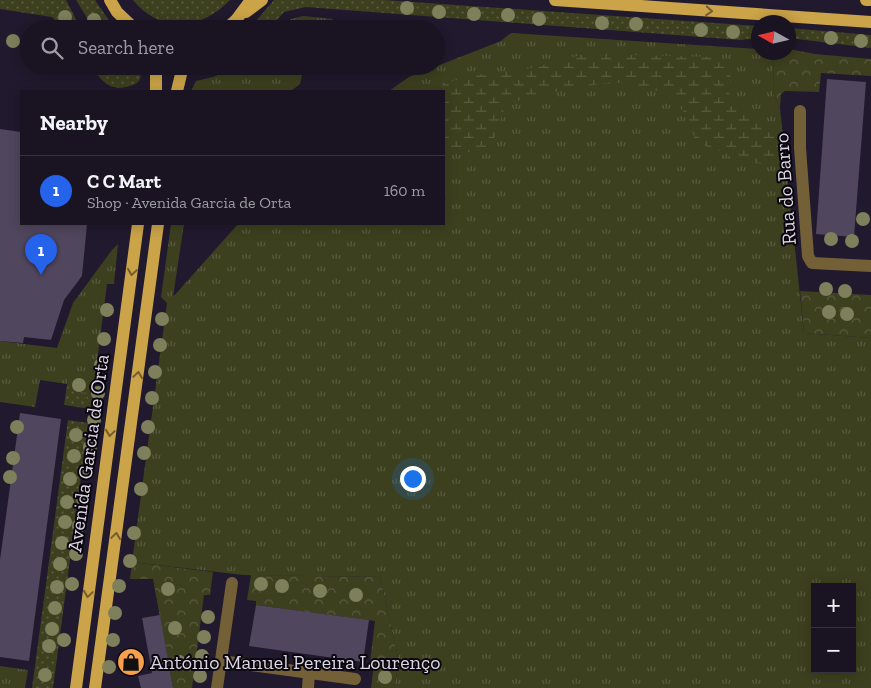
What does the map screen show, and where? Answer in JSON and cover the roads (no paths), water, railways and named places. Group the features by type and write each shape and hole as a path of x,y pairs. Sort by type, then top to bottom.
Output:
{"main road":[{"path":"110,0 117,12 125,20"},
{"path":"236,20 251,0"},
{"path":"236,20 262,0"},
{"path":"555,0 871,22"},
{"path":"866,0 871,0"},
{"path":"156,75 156,90"},
{"path":"177,90 181,75"},
{"name":"Avenida Garcia de Orta","path":"76,688 138,225"},
{"name":"Avenida Garcia de Orta","path":"95,688 158,225"}],"street":[{"name":"Rua do Barro","path":"800,111 799,133 808,256 812,262 871,266"},
{"path":"218,688 232,583"},
{"path":"221,661 355,679"},
{"path":"308,688 310,673"}],"place":[{"name":"C C Mart","path":"41,275"},
{"name":"António Manuel Pereira Lourenço","path":"131,662"}]}
